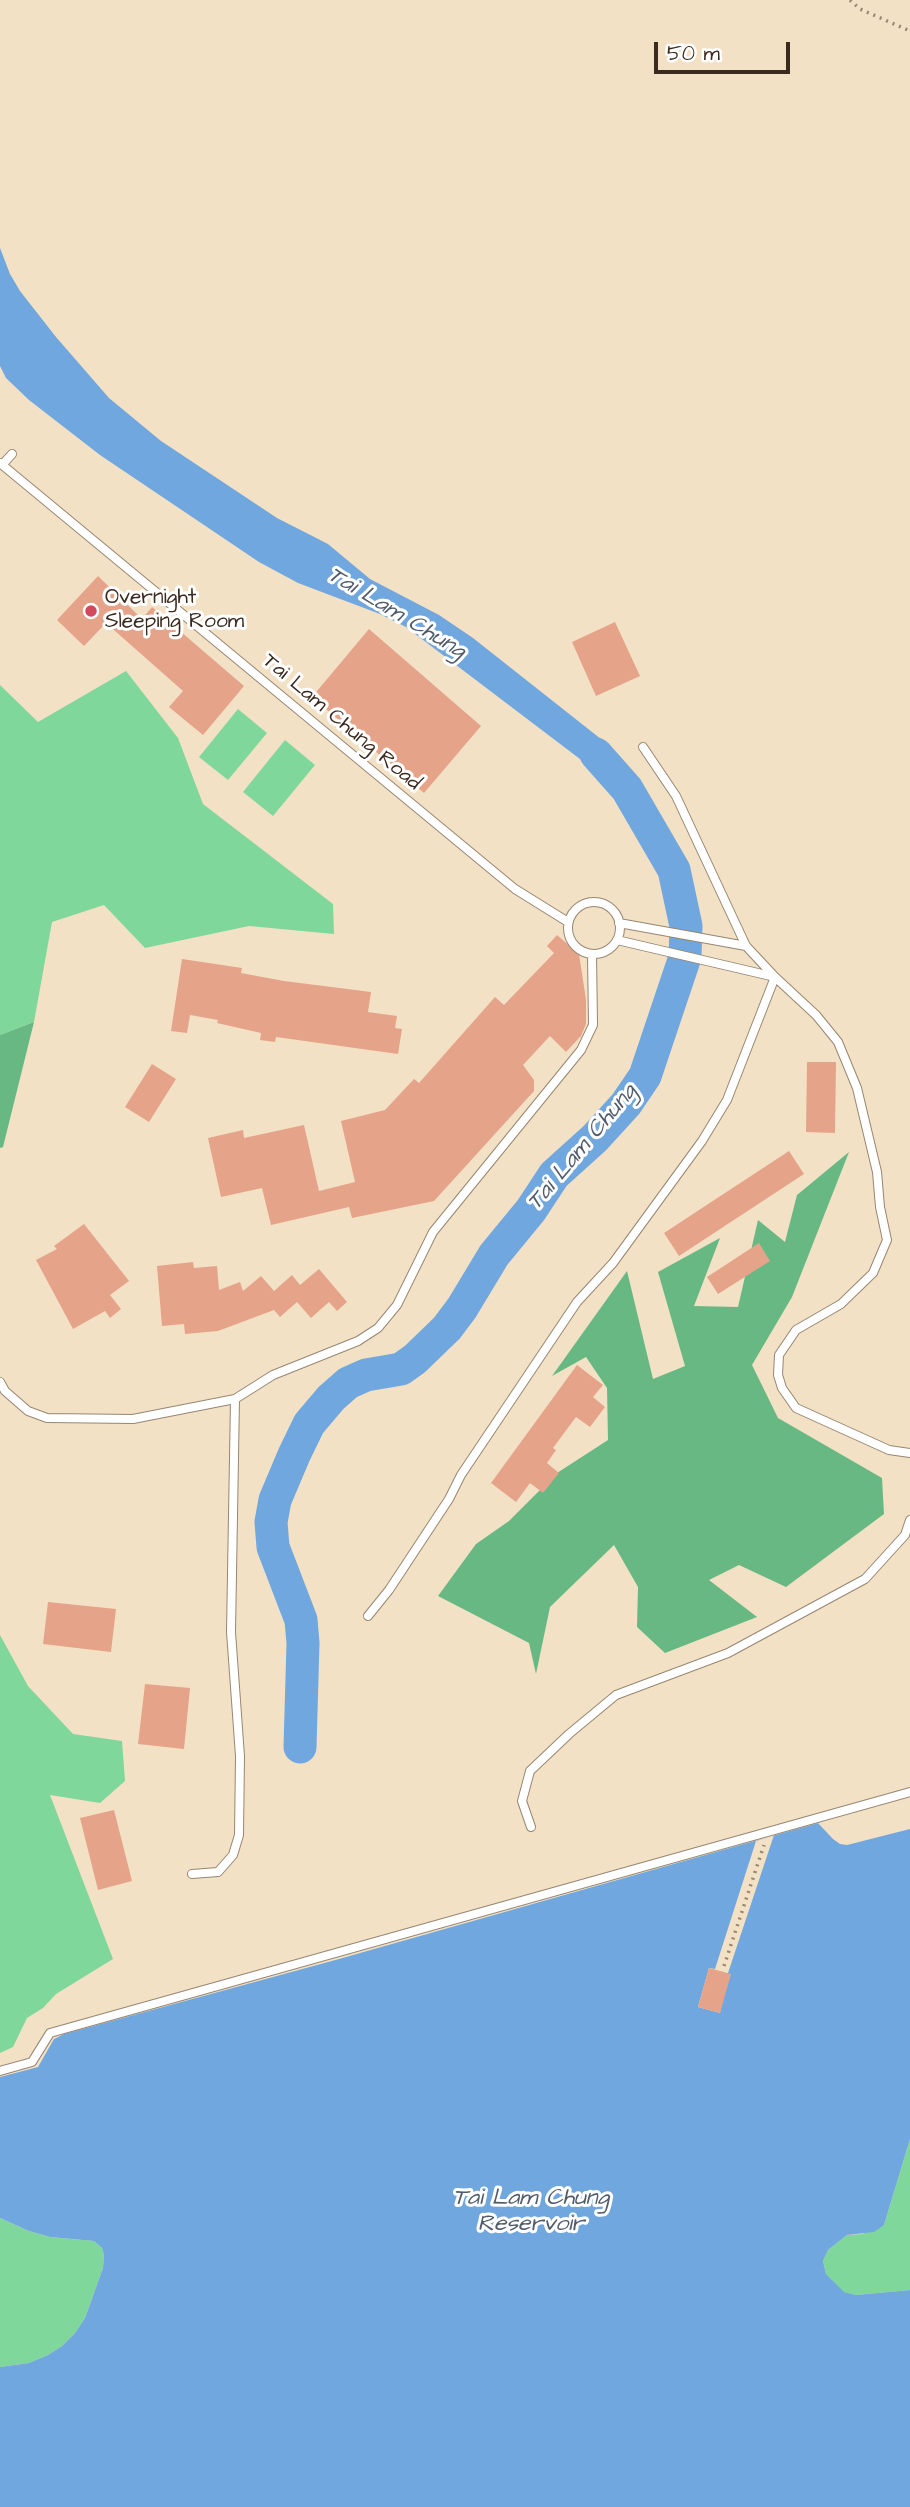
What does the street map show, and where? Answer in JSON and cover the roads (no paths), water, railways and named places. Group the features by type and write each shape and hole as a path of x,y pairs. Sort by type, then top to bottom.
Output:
{"lane":[{"path":"1,464 12,454"},
{"name":"Tai Lam Chung Road","path":"1,464 515,889 568,922"},
{"path":"643,747 676,796 746,946 816,1015 838,1042 857,1088 877,1171 880,1207 887,1240 873,1273 841,1304 796,1330 779,1355 778,1375 782,1388 796,1408 889,1450 910,1453"},
{"path":"594,902 610,908 619,923 617,940 607,951 585,953 573,944 569,937 568,922 578,908 594,902"},
{"path":"619,923 746,946"},
{"path":"617,940 775,977"},
{"path":"0,1382 5,1391 28,1410 47,1418 133,1419 235,1399 273,1375 358,1341 378,1328 397,1305 433,1232 581,1050 593,1025 592,954"},
{"path":"368,1616 389,1590 449,1499 461,1475 577,1302 612,1263 702,1141 727,1100 775,977"},
{"path":"192,1874 218,1872 233,1856 239,1835 240,1756 231,1632 235,1399"},
{"path":"531,1827 522,1801 530,1771 616,1695 728,1653 866,1579 905,1535 910,1520"},
{"path":"0,2071 32,2062 50,2034 910,1792"}],"water":[{"name":"Tai Lam Chung","path":"0,248 20,291 109,398 161,441 277,518 328,544 370,579 439,615 473,638 606,743 617,757 626,777 627,789 605,778 406,627 380,614 298,583 259,562 100,455 29,400 6,378 0,366"},
{"name":"Tai Lam Chung Reservoir","path":"818,1823 833,1839 847,1845 910,1829 910,2139 884,2225 874,2232 847,2235 828,2250 823,2261 826,2274 844,2292 856,2295 910,2290 910,2507 0,2507 0,2367 29,2363 48,2355 75,2333 85,2318 103,2268 104,2255 102,2248 94,2241 50,2237 0,2218 0,2077 38,2067 54,2039 64,2034"}],"waterway":[{"name":"Tai Lam Chung","path":"300,1747 303,1643 301,1620 273,1547 271,1522 275,1500 309,1424 348,1383 366,1375 401,1369 447,1328 494,1255 531,1210 554,1175 595,1138 626,1104 645,1076 685,957 686,926 674,870 627,789 596,754"}],"place":[{"name":"Overnight Sleeping Room","path":"91,611"}]}
